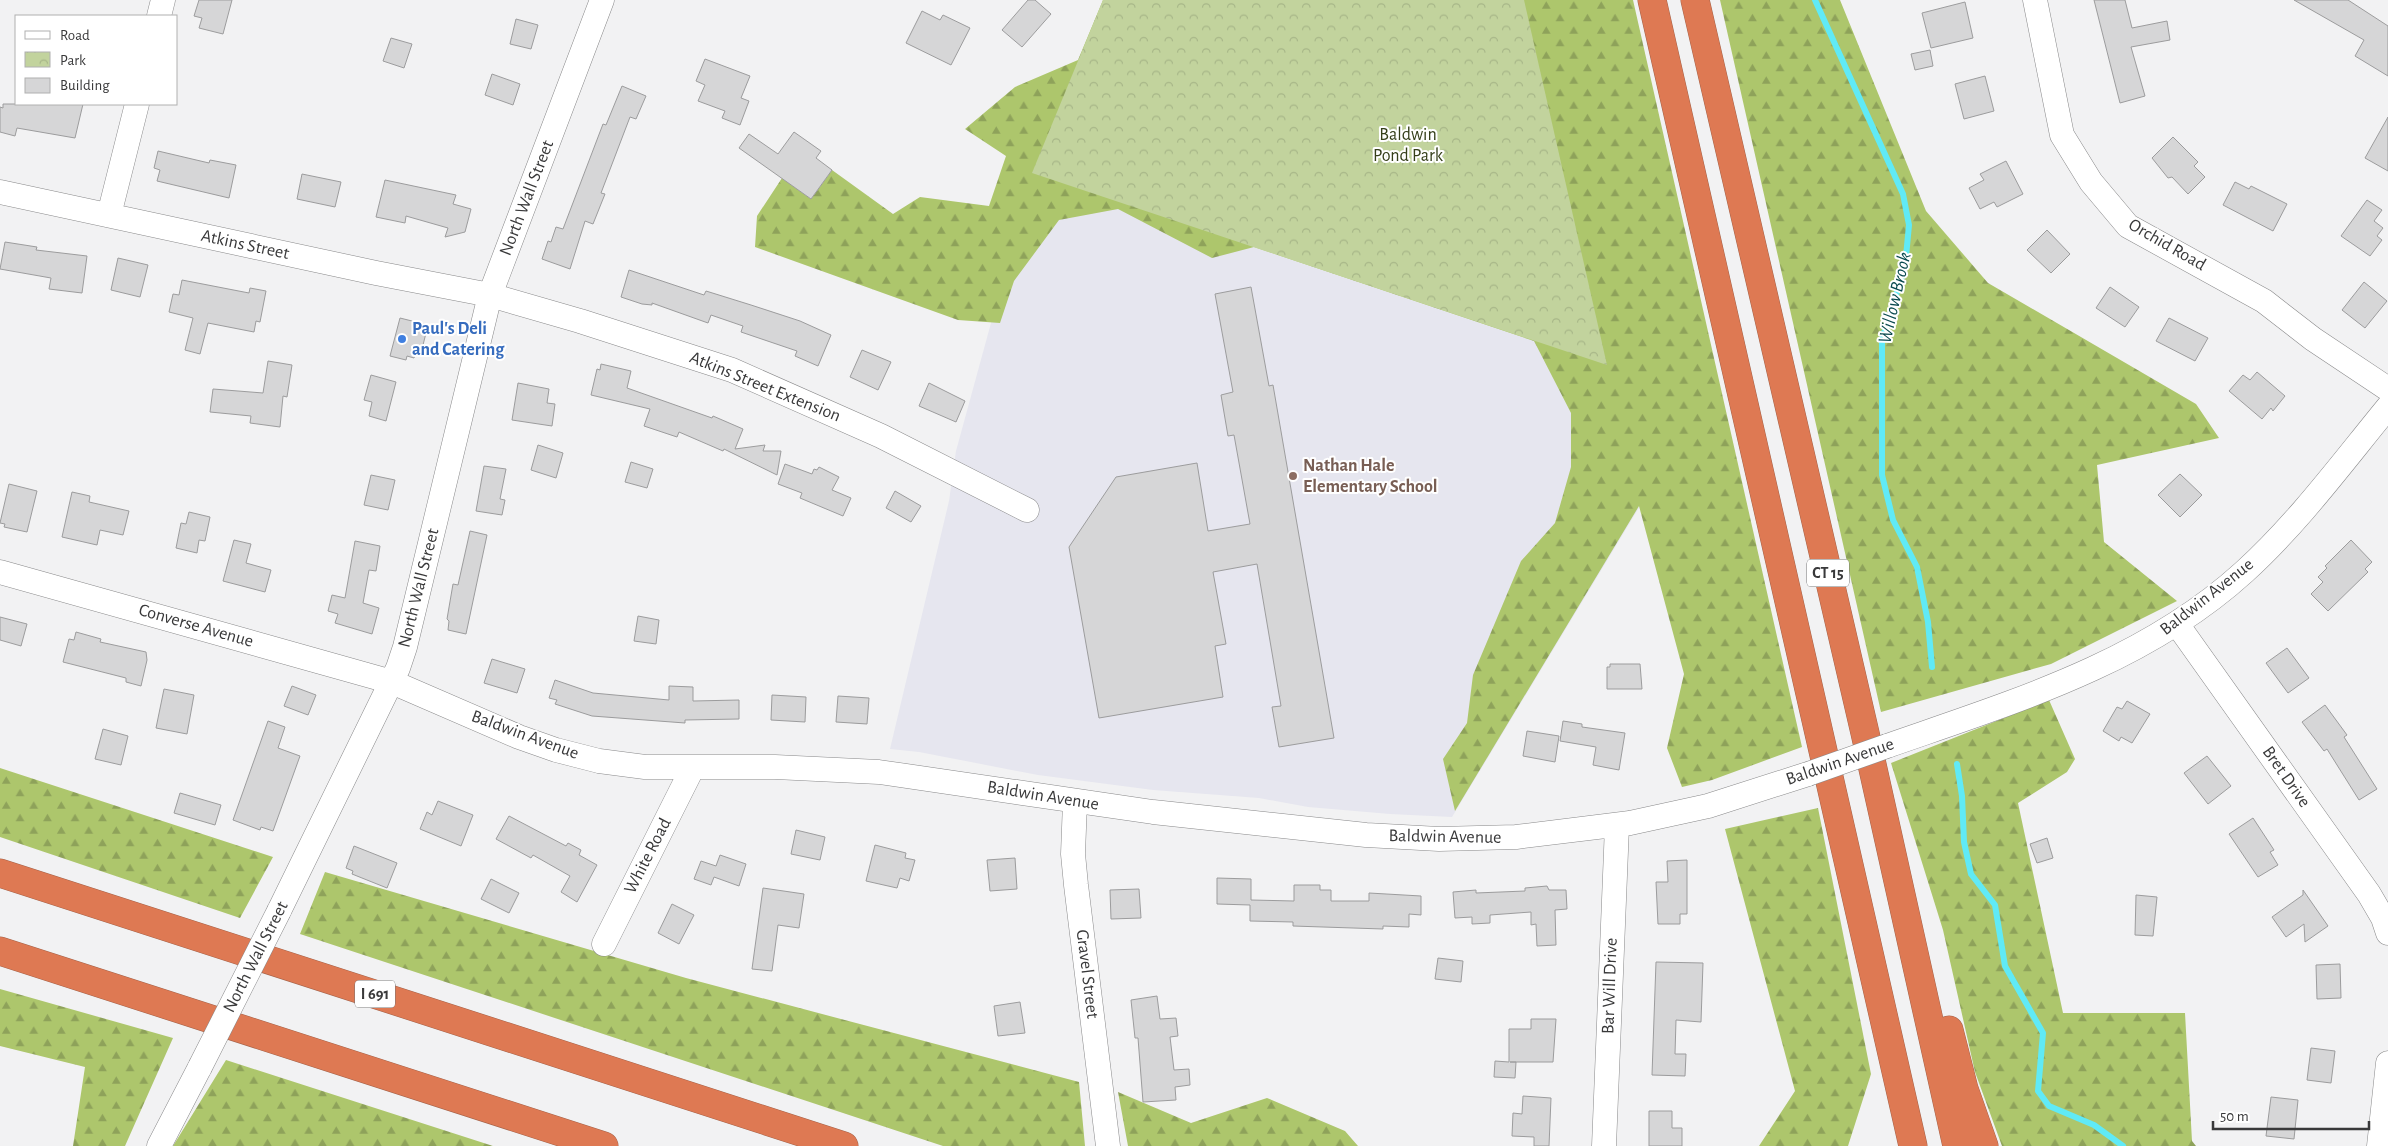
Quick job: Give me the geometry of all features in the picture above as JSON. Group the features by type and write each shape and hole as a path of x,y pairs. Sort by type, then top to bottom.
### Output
{"highway":[{"name":"CT 15","path":"1652,0 1913,1146"},
{"name":"CT 15","path":"1695,0 1862,723 1957,1146"},
{"name":"I 691","path":"0,873 844,1146"},
{"path":"1911,946 1942,1006 1964,1089 1984,1146"},
{"path":"0,951 604,1146"}],"street":[{"path":"159,15 163,0"},
{"name":"North Wall Street","path":"159,1146 279,912 392,682 405,648 490,295 602,0"},
{"name":"Orchid Road","path":"2035,0 2062,135 2091,182 2128,226 2264,301 2313,338 2388,389"},
{"path":"108,215 137,105"},
{"name":"Atkins Street","path":"0,192 490,295"},
{"name":"Atkins Street Extension","path":"490,295 580,321 732,370 881,436 1028,510"},
{"name":"Baldwin Avenue","path":"392,682 519,737 556,750 599,760 645,767 784,767 879,772 1074,802 1197,817 1414,838 1516,837 1617,826 1708,806 1808,774 2077,676 2136,648 2178,624 2209,601 2260,556 2304,508 2388,407"},
{"name":"Converse Avenue","path":"0,572 392,682"},
{"name":"Bret Drive","path":"2178,624 2369,894 2383,918 2388,932"},
{"name":"White Road","path":"604,944 692,768"},
{"name":"Gravel Street","path":"1074,802 1076,885 1108,1146"},
{"name":"Bar Will Drive","path":"1604,1146 1617,826"},
{"path":"2379,1146 2388,1063"}],"shaded area":[{"name":"Nathan Hale Elementary School","path":"1032,173 1607,365 1640,506 1452,817 1308,807 1259,798 1153,790 1038,775 919,752 890,749 949,501 956,451"}],"green space":[{"path":"1103,0 1633,0 1802,747 1712,780 1682,787 1667,748 1684,674 1639,506 1455,811 1443,759 1467,723 1473,675 1521,561 1555,523 1571,467 1571,413 1534,341 1254,247 1212,258 1118,209 1059,220 1014,281 1000,323 958,320 755,247 757,216 782,178 811,199 832,170 893,214 920,197 989,206 1006,156 965,129 1015,87 1078,60"},
{"name":"Baldwin Pond Park","path":"1103,0 1524,0 1607,365 1032,173"},
{"path":"1720,0 1840,0 1926,211 1988,283 2196,404 2219,438 2097,465 2104,542 2177,601 2051,664 1881,712"},
{"path":"2049,700 2075,759 2067,772 2018,803 2063,1013 2185,1013 2192,1141 2196,1146 2002,1146 1975,1072 1943,930 1891,763"},
{"path":"0,768 273,857 240,918 0,837"},
{"path":"1818,808 1871,1074 1848,1146 1759,1146 1795,1091 1725,829"},
{"path":"325,872 686,978 1079,1082 1085,1146 943,1146 300,934"},
{"path":"0,989 173,1038 125,1146 73,1146 85,1067 0,1046"},
{"path":"226,1060 493,1146 173,1146"},
{"path":"1118,1092 1191,1123 1267,1098 1345,1131 1358,1146 1128,1146"}],"building":[{"path":"199,0 232,0 223,34 199,28 202,18 194,16"},
{"path":"1028,0 1035,0 1051,14 1022,47 1002,30"},
{"path":"2094,0 2125,0 2132,28 2167,21 2170,40 2131,47 2145,96 2120,103"},
{"path":"2294,0 2348,0 2388,26 2388,76 2355,56 2364,40"},
{"path":"1965,2 1973,38 1931,48 1922,13"},
{"path":"922,11 940,20 943,15 970,28 951,65 906,43"},
{"path":"516,19 538,25 531,49 510,44"},
{"path":"391,38 412,44 404,68 383,61"},
{"path":"1930,50 1933,66 1915,70 1911,54"},
{"path":"705,59 750,76 741,98 749,101 740,125 722,118 725,111 698,101 705,85 696,81"},
{"path":"492,74 520,84 513,105 485,95"},
{"path":"1985,76 1994,111 1964,119 1955,84"},
{"path":"622,86 646,96 636,119 630,117 601,193 605,194 593,224 585,221 570,269 542,259 548,241 551,242 556,227 563,229 603,124 606,125"},
{"path":"3,104 83,105 75,138 17,128 15,136 0,132 0,107 3,108"},
{"path":"2388,117 2388,171 2365,158"},
{"path":"794,132 821,151 816,158 832,170 811,199 739,148 749,134 778,154"},
{"path":"2173,137 2198,162 2194,166 2205,177 2188,194 2172,177 2168,178 2152,158"},
{"path":"158,151 209,163 210,160 236,165 229,198 157,181 160,170 154,168"},
{"path":"2006,161 2023,194 1997,207 1994,202 1980,209 1969,188 1984,180 1980,174"},
{"path":"302,174 341,182 335,207 297,199"},
{"path":"385,180 456,195 453,204 471,209 465,232 445,237 448,228 406,216 405,223 376,217"},
{"path":"2235,182 2249,189 2251,186 2287,204 2273,231 2223,205"},
{"path":"2367,200 2382,210 2374,221 2383,228 2377,236 2382,240 2370,256 2341,236"},
{"path":"2047,230 2070,254 2051,273 2027,250"},
{"path":"5,242 37,247 36,250 87,256 82,293 49,289 51,278 0,269"},
{"path":"118,258 148,265 140,297 111,290"},
{"path":"629,270 704,295 706,291 751,305 800,321 831,335 818,366 795,356 797,351 741,332 743,326 711,315 708,323 652,303 652,305 642,304 621,297"},
{"path":"182,280 249,293 250,288 266,291 260,322 256,321 254,332 208,323 200,354 185,350 193,318 169,312 173,294 179,295"},
{"path":"2364,282 2387,301 2365,328 2342,310"},
{"path":"1251,287 1269,386 1273,385 1334,738 1279,747 1272,707 1281,706 1257,564 1213,572 1226,644 1215,646 1223,697 1099,718 1069,547 1116,477 1197,463 1208,531 1250,524 1234,435 1228,436 1221,395 1233,392 1215,294"},
{"path":"2110,287 2139,307 2125,327 2096,308"},
{"name":"Paul's Deli and Catering","path":"400,318 428,325 422,349 417,348 414,358 407,356 406,360 390,356"},
{"path":"2169,318 2208,338 2195,361 2156,341"},
{"path":"862,350 891,362 878,390 850,377"},
{"path":"268,361 292,365 287,397 283,396 280,427 250,423 251,416 210,412 213,389 263,393"},
{"path":"601,364 631,371 627,388 712,418 713,416 743,429 735,449 765,445 763,451 781,451 777,475 724,449 723,451 679,432 677,437 644,426 650,409 591,395 597,369 600,370"},
{"path":"2257,372 2285,396 2273,411 2271,408 2262,419 2229,391 2243,375 2250,380"},
{"path":"371,375 396,382 386,421 369,416 372,402 364,400"},
{"path":"518,383 549,389 547,403 555,404 552,426 512,420"},
{"path":"929,383 965,401 956,422 919,406"},
{"path":"538,445 563,453 556,478 531,470"},
{"path":"631,462 653,469 647,488 625,482"},
{"path":"785,464 812,474 814,469 817,470 819,467 839,477 832,490 851,498 843,516 800,498 802,493 778,484"},
{"path":"484,466 506,469 500,499 505,500 502,515 476,511"},
{"path":"2180,474 2202,495 2180,517 2158,495"},
{"path":"371,475 395,480 388,510 364,505"},
{"path":"9,484 37,491 27,532 4,527 5,524 0,523"},
{"path":"895,491 921,506 911,522 886,508"},
{"path":"72,492 90,496 89,502 129,511 123,535 100,530 97,545 62,537"},
{"path":"189,512 210,517 205,541 199,540 197,553 176,548 181,523 186,524"},
{"path":"470,531 487,535 466,634 448,630 449,621 447,619 453,584 458,585"},
{"path":"234,540 251,544 246,563 271,570 265,592 223,581"},
{"path":"2351,540 2372,562 2365,569 2368,572 2328,611 2311,594 2323,582 2318,577 2327,568 2325,566"},
{"path":"355,541 380,546 376,571 369,570 363,603 379,608 372,634 335,623 338,614 328,611 332,595 345,598"},
{"path":"638,616 659,620 656,644 634,641"},
{"path":"0,617 27,624 21,646 0,640"},
{"path":"76,632 101,639 100,642 146,652 147,660 141,686 126,682 126,678 63,662 69,639 74,640"},
{"path":"2287,648 2309,678 2288,693 2266,663"},
{"path":"492,659 525,669 517,693 484,683"},
{"path":"1610,664 1640,664 1642,689 1607,689 1607,667 1610,667"},
{"path":"555,680 593,693 669,700 669,686 693,687 693,701 739,700 739,719 685,720 685,723 592,716 555,704 557,700 549,698"},
{"path":"292,686 316,695 308,715 284,706"},
{"path":"164,689 194,695 187,734 156,728"},
{"path":"772,695 806,697 805,722 771,720"},
{"path":"838,696 869,698 867,724 836,722"},
{"path":"2127,701 2150,714 2132,743 2121,737 2119,741 2103,731 2117,707 2122,709"},
{"path":"2325,705 2347,735 2344,737 2377,789 2359,800 2327,749 2324,751 2302,722"},
{"path":"268,721 285,727 278,748 300,756 273,831 261,827 260,830 233,820"},
{"path":"1563,721 1582,724 1582,727 1625,733 1619,770 1593,765 1596,747 1560,741"},
{"path":"103,729 128,736 121,765 95,759"},
{"path":"1527,731 1559,736 1555,762 1523,756"},
{"path":"2207,756 2231,786 2208,804 2184,773"},
{"path":"180,793 221,805 215,825 174,813"},
{"path":"438,801 473,815 461,846 420,829 427,812 432,815"},
{"path":"509,816 566,846 568,843 581,850 579,855 597,865 577,902 561,892 570,876 533,855 531,858 496,839"},
{"path":"2253,818 2274,850 2270,852 2278,865 2258,877 2229,834"},
{"path":"796,830 825,837 820,860 791,854"},
{"path":"2047,838 2053,858 2037,863 2030,844"},
{"path":"875,845 906,853 905,858 915,860 909,881 900,878 897,888 866,881"},
{"path":"354,846 397,863 387,888 352,874 353,871 346,868"},
{"path":"720,855 746,864 739,886 714,877 711,885 694,879 701,861 716,866"},
{"path":"1015,858 1017,889 990,891 987,860"},
{"path":"1687,860 1687,914 1680,914 1680,924 1658,924 1656,882 1668,882 1667,861"},
{"path":"1217,878 1251,879 1251,900 1294,901 1294,885 1320,885 1320,890 1331,890 1331,901 1369,901 1369,893 1421,896 1421,915 1409,914 1409,927 1383,926 1383,929 1293,926 1293,922 1250,921 1250,905 1217,904"},
{"path":"491,879 519,893 509,913 481,899"},
{"path":"1547,886 1549,890 1566,890 1567,909 1555,910 1556,945 1537,946 1536,924 1531,925 1531,912 1490,915 1490,923 1472,924 1472,917 1455,918 1453,892 1476,890 1476,893 1525,891 1525,888"},
{"path":"763,888 804,894 799,928 778,925 772,971 752,969"},
{"path":"1139,889 1141,918 1111,919 1110,890"},
{"path":"2303,890 2328,926 2305,942 2304,924 2286,937 2272,917 2303,895"},
{"path":"2136,895 2157,897 2153,936 2135,935"},
{"path":"672,904 694,915 679,944 658,933"},
{"path":"1438,958 1463,961 1461,982 1435,979"},
{"path":"1656,962 1703,963 1701,1022 1676,1020 1675,1054 1686,1054 1685,1076 1652,1075"},
{"path":"2340,964 2341,998 2317,999 2316,965"},
{"path":"1157,996 1160,1019 1176,1018 1178,1036 1170,1037 1174,1070 1189,1069 1190,1085 1175,1087 1176,1100 1143,1102 1138,1038 1135,1038 1131,1000"},
{"path":"1020,1002 1025,1033 998,1036 994,1006"},
{"path":"1531,1019 1556,1019 1553,1062 1516,1062 1515,1078 1494,1077 1495,1061 1509,1062 1509,1029 1531,1029"},
{"path":"2311,1048 2335,1051 2331,1083 2307,1080"},
{"path":"1523,1096 1551,1098 1549,1146 1534,1146 1534,1137 1512,1136 1513,1113 1522,1114"},
{"path":"2271,1097 2298,1100 2294,1139 2266,1136"},
{"path":"1649,1111 1672,1111 1672,1128 1682,1128 1682,1146 1649,1146"}],"waterway":[{"name":"Willow Brook","path":"1815,0 1903,194 1909,225 1905,267 1882,339 1882,475 1893,520 1917,567 1928,622 1932,667"},
{"name":"Willow Brook","path":"1957,764 1962,796 1964,842 1971,874 1995,905 2005,966 2043,1033 2038,1091 2049,1106 2094,1125 2123,1146"}],"place":[{"name":"Paul's Deli and Catering","path":"402,339"},
{"name":"Nathan Hale Elementary School","path":"1293,476"}]}
